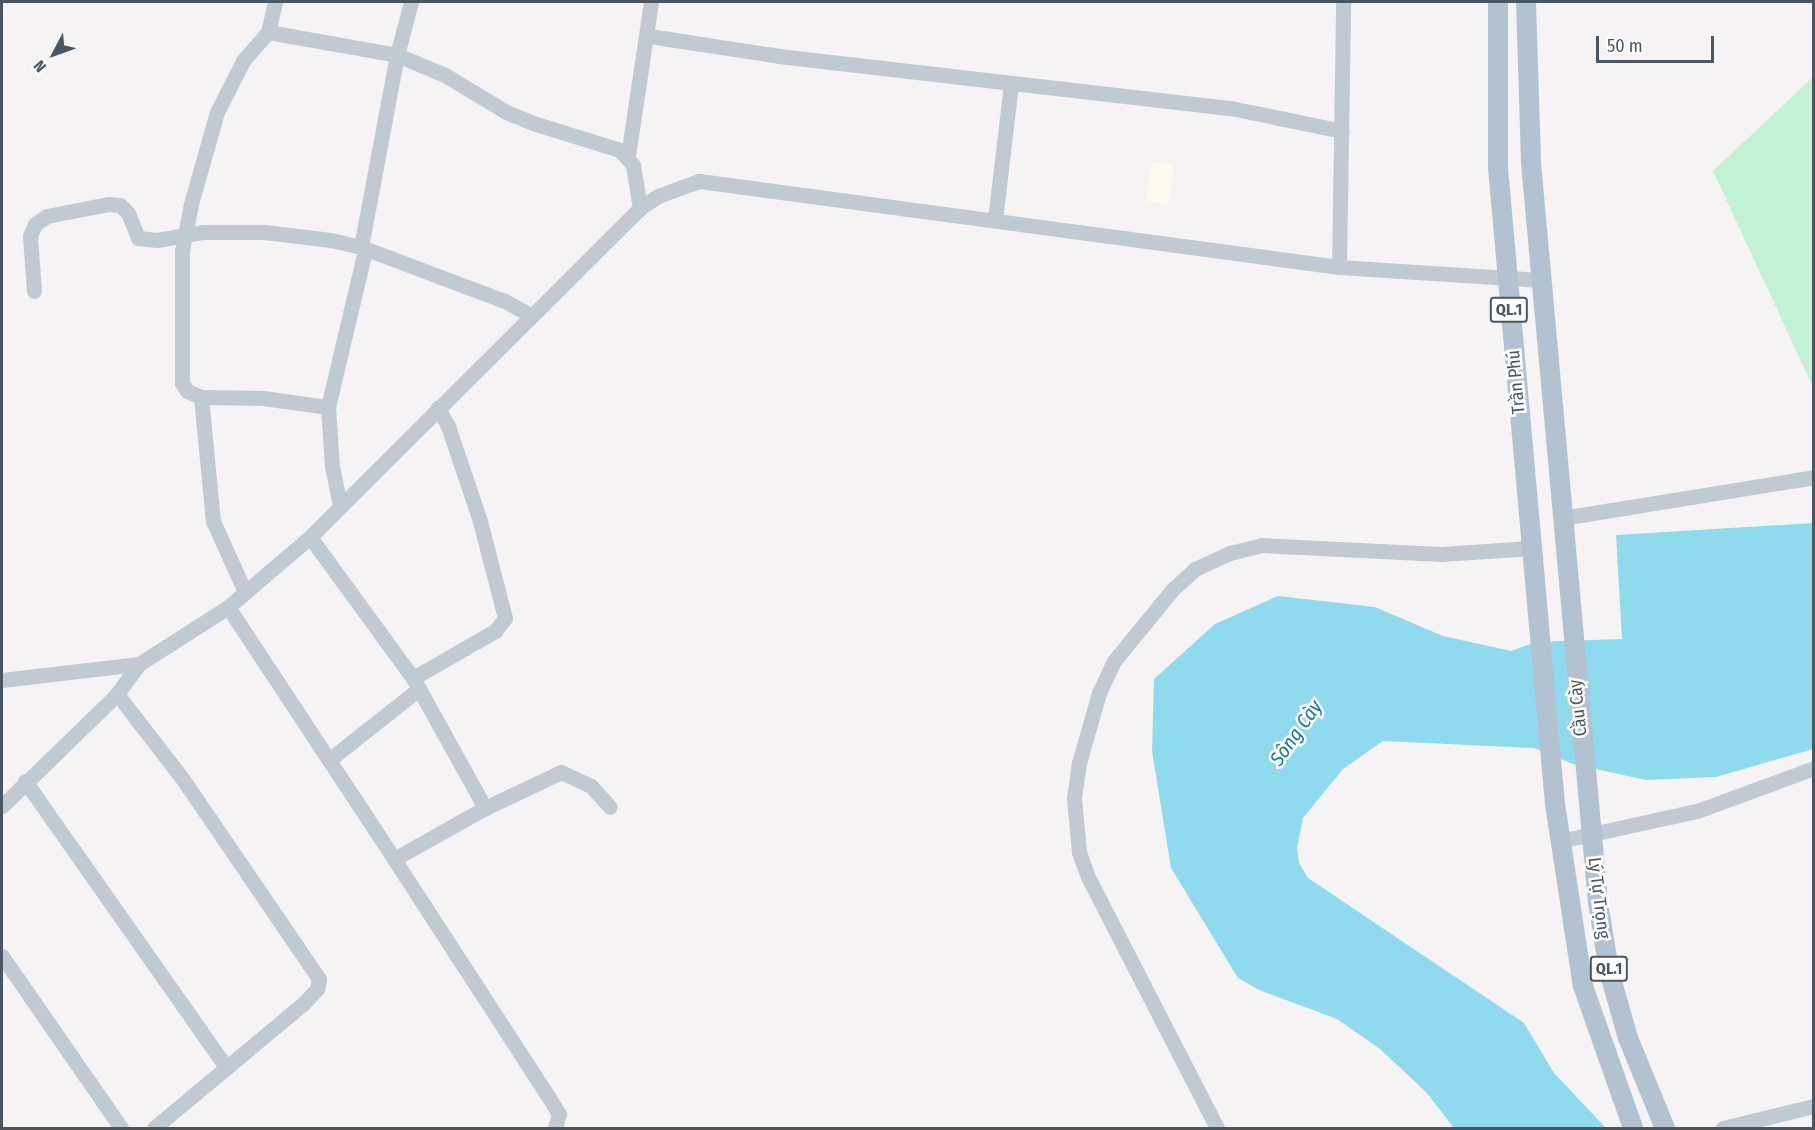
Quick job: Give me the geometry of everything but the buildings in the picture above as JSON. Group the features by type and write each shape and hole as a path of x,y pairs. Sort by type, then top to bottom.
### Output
{"main road":[{"name":"Trần Phú","path":"1498,2 1498,168 1536,618"},
{"name":"Trần Phú","path":"1526,2 1527,100 1569,614"},
{"name":"Cầu Cày","path":"1569,614 1588,801"},
{"name":"Cầu Cày","path":"1536,618 1555,804"},
{"name":"Lý Tự Trọng","path":"1588,801 1609,971 1628,1038 1665,1128"},
{"name":"Lý Tự Trọng","path":"1555,804 1583,986 1633,1128"}],"street":[{"path":"275,2 268,32 243,61 218,112 184,234 180,370 187,391 201,397 263,398 328,407"},
{"path":"340,506 332,466 328,407 363,248 397,55 411,2"},
{"path":"639,208 628,156 649,36 651,2"},
{"path":"1339,267 1343,2"},
{"path":"268,32 397,55 445,75 506,112 577,139 620,150 628,156"},
{"path":"649,36 1011,84 1231,108 1342,131"},
{"path":"995,220 1011,84"},
{"path":"2,806 25,781 117,694 139,664 228,607 310,537 639,208 658,196 699,181 1339,267 1541,280"},
{"path":"34,291 30,236 35,224 47,216 120,205 138,238 184,234 264,232 363,248 505,301 530,315"},
{"path":"201,397 213,520 245,592"},
{"path":"329,760 416,683 495,631 505,618 480,521 448,426 438,408"},
{"path":"1562,518 1814,477"},
{"path":"310,537 416,683 485,808"},
{"path":"1217,1128 1088,878 1079,852 1074,806 1079,763 1096,701 1114,661 1173,589 1195,569 1230,553 1261,545 1441,554 1531,548"},
{"path":"228,607 554,1105 559,1114 555,1128"},
{"path":"2,680 139,664"},
{"path":"117,694 177,771 319,979 317,988 304,1003 154,1128"},
{"path":"1560,841 1592,836 1697,811 1814,768"},
{"path":"394,859 485,808 561,772 591,786 610,807"},
{"path":"25,781 226,1067"},
{"path":"2,956 121,1128"},
{"path":"1724,1128 1814,1106"}],"shaded area":[{"path":"1152,162 1174,165 1168,205 1146,202"}],"green space":[{"path":"1813,77 1813,387 1713,171"}],"water":[{"name":"Sông Cày","path":"1813,523 1813,749 1716,777 1646,780 1573,764 1534,748 1383,741 1343,769 1303,818 1297,848 1299,863 1308,878 1524,1023 1554,1073 1606,1128 1454,1128 1426,1092 1380,1049 1337,1019 1259,990 1238,978 1171,868 1152,751 1154,679 1215,624 1278,596 1375,607 1443,636 1511,651 1536,642 1622,639 1616,535"}]}
